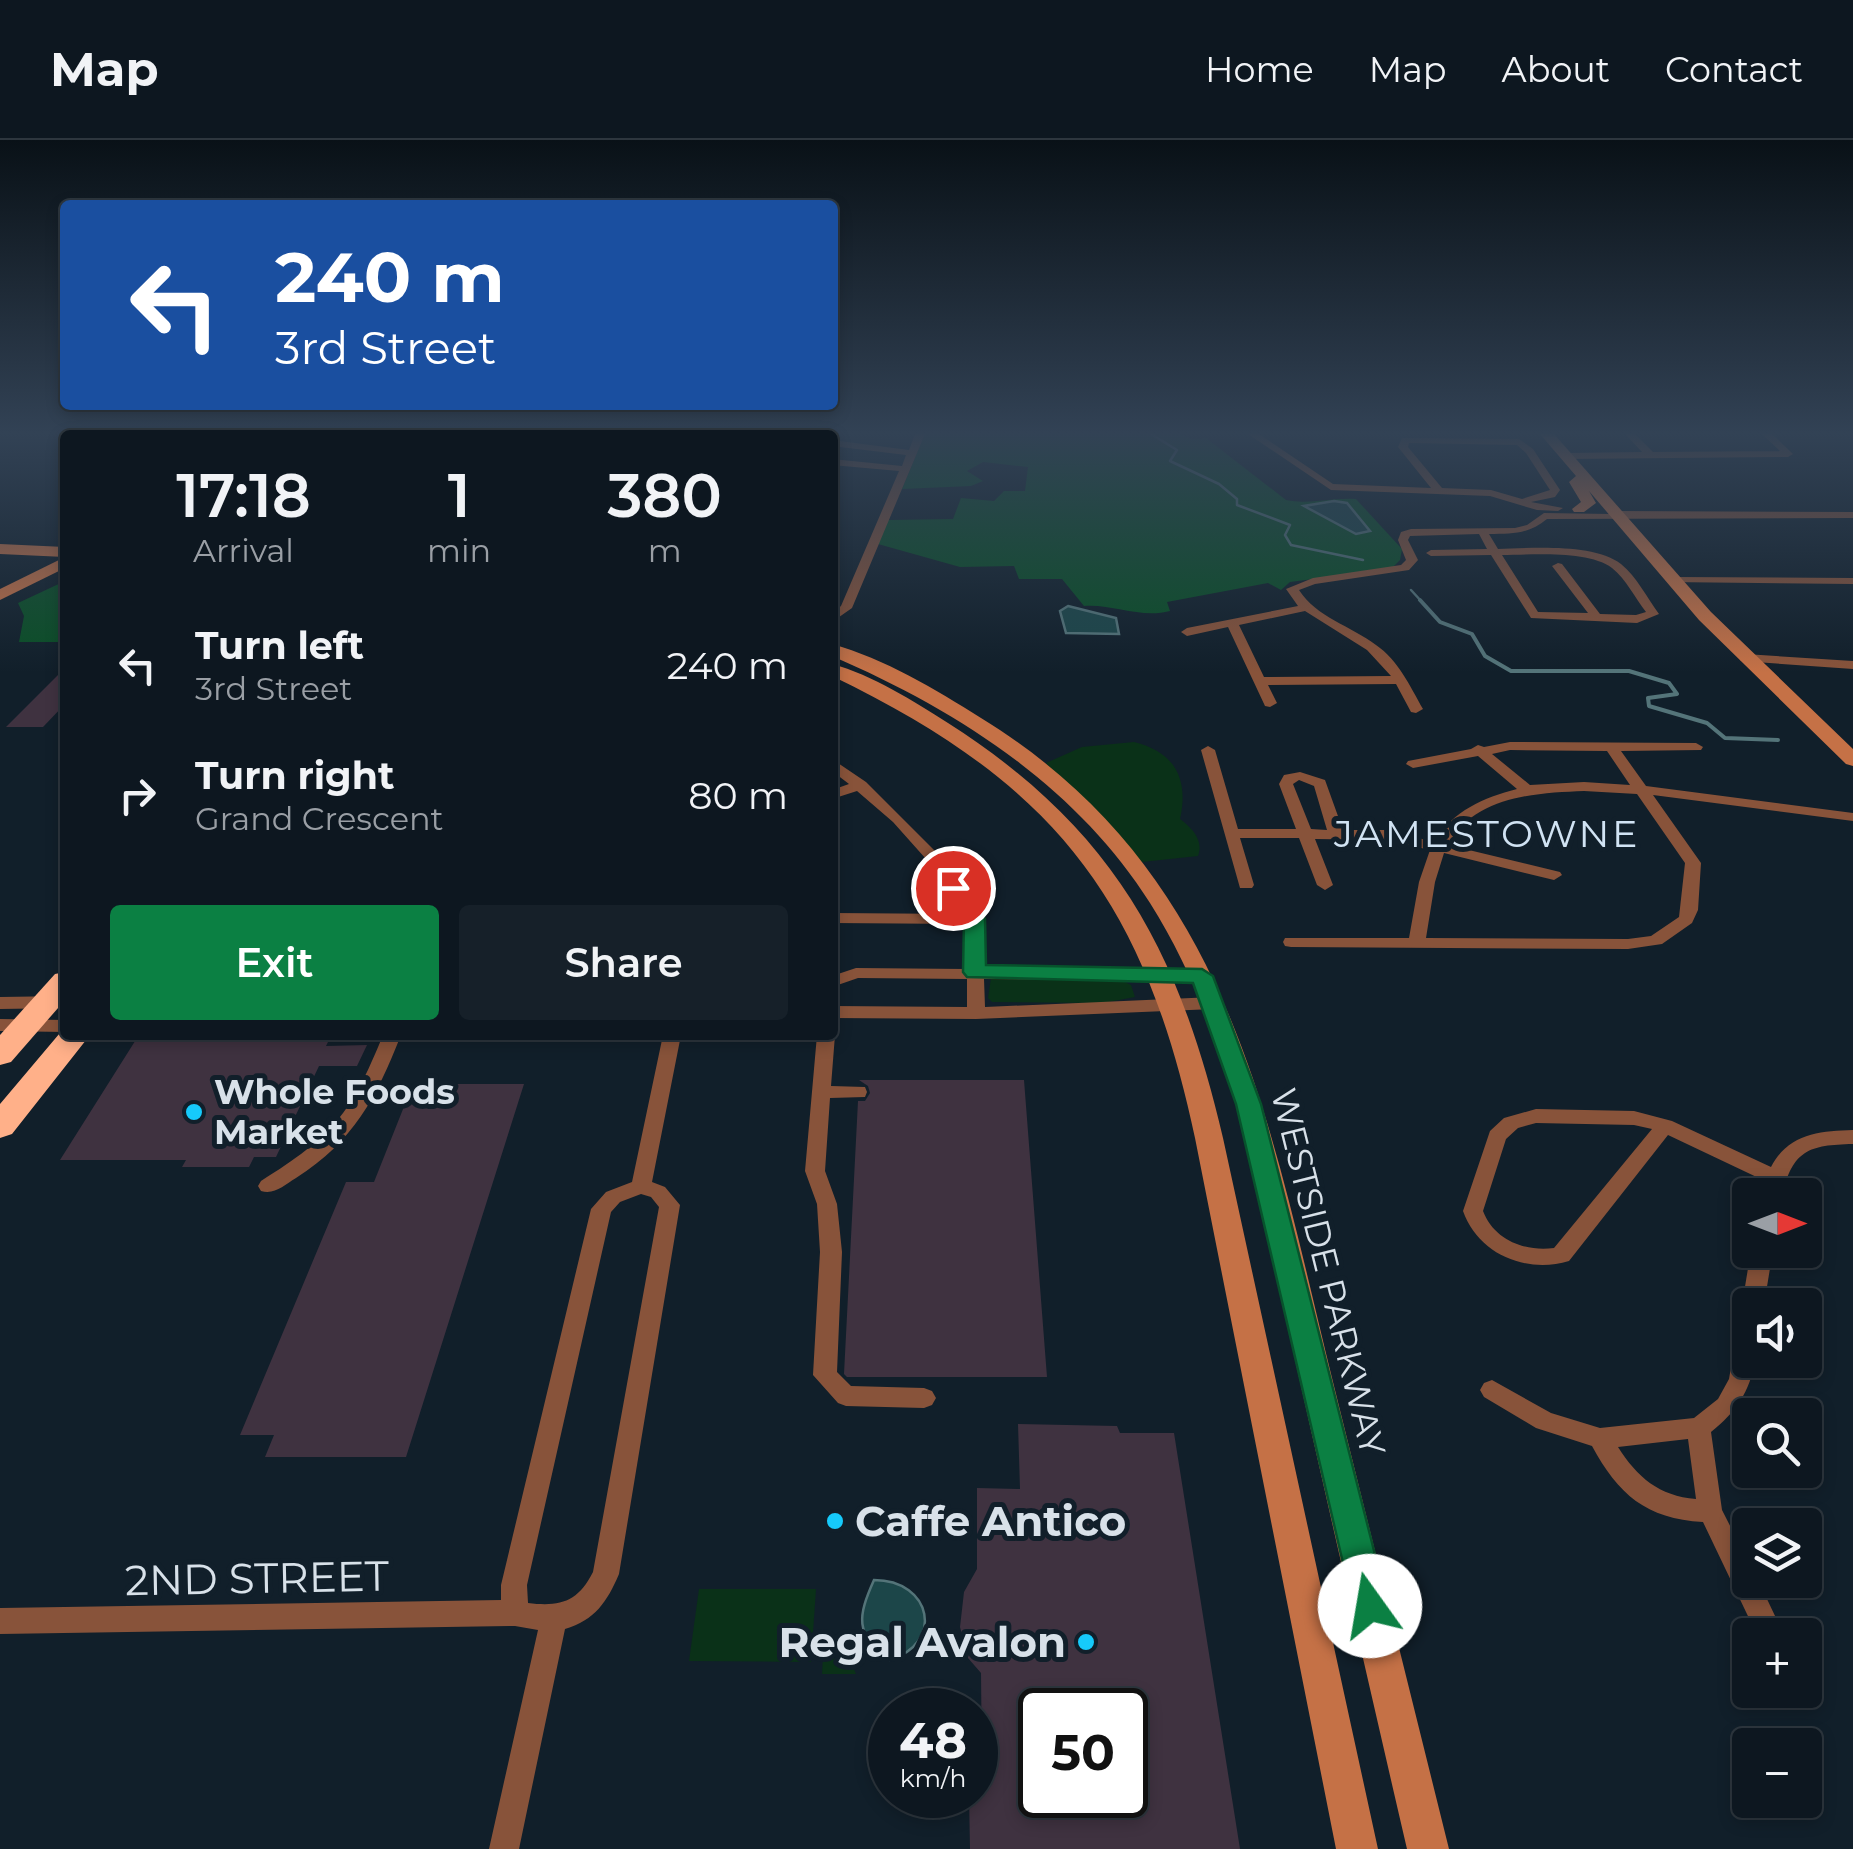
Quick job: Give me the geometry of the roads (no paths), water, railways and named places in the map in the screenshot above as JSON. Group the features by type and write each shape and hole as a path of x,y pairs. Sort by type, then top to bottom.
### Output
{"highway":[{"path":"0,1054 49,1015"},
{"path":"0,1126 49,1015"}],"main road":[{"path":"1615,514 1745,658 1853,760"},
{"path":"0,538 60,542"},
{"path":"0,548 60,552"},
{"path":"0,595 60,565"},
{"name":"WESTSIDE PARKWAY","path":"838,652 938,697 1016,749 1062,786 1126,852 1160,902 1208,989 1240,1071 1266,1169 1428,1849"},
{"path":"838,673 920,712 973,747 1059,822 1110,884 1142,934 1176,1006 1262,1384 1357,1849"}],"street":[{"path":"838,615 846,608 885,514"},
{"path":"1416,709 1380,654 1294,596 1292,589 1405,568 1412,560 1403,540 1405,534 1522,530 1542,521 1540,514"},
{"path":"1704,514 1853,515"},
{"path":"1431,553 1495,554 1572,555 1608,561 1653,614 1637,619 1535,615 1495,554 1482,531"},
{"path":"1558,566 1597,618"},
{"path":"1672,580 1853,580"},
{"path":"1187,632 1309,607"},
{"path":"1233,624 1270,703"},
{"path":"1745,658 1853,666"},
{"path":"1260,681 1400,680"},
{"path":"1291,942 1628,944 1656,940 1678,928 1690,910 1693,863 1611,747"},
{"path":"1414,764 1478,750 1696,747"},
{"path":"1208,750 1246,885"},
{"path":"1478,750 1528,791"},
{"path":"838,767 861,784 932,856 974,919 976,1013"},
{"path":"1326,885 1286,784 1289,778 1300,776 1320,783 1336,832"},
{"path":"838,793 861,784"},
{"path":"1417,943 1424,898 1440,845 1452,826 1470,811 1528,791 1640,788 1790,812 1853,816"},
{"path":"1230,833 1387,835 1554,874"},
{"path":"838,918 974,919"},
{"path":"838,980 856,973 1162,976 1208,989"},
{"path":"838,1012 976,1013 1176,1006 1208,989"},
{"path":"0,1003 49,1015"},
{"path":"268,1186 322,1153 348,1128 367,1098 390,1040"},
{"path":"640,1186 671,1040"},
{"path":"826,1040 815,1170 826,1204 830,1252 825,1375 846,1396 924,1398"},
{"path":"821,1092 858,1092"},
{"path":"1666,1126 1561,1255 1548,1260 1532,1259 1484,1234 1475,1222 1473,1211 1498,1136 1510,1123 1536,1116 1634,1118 1666,1126 1759,1178"},
{"path":"1775,1178 1780,1162 1792,1150 1828,1138 1853,1138"},
{"path":"504,1849 552,1622 585,1607 606,1574 670,1205 658,1192 640,1186 613,1197 601,1209 514,1585 515,1613"},
{"path":"1492,1390 1544,1421 1600,1438 1699,1428 1726,1406 1740,1378"},
{"path":"1699,1428 1710,1511 1763,1618"},
{"path":"1600,1438 1618,1474 1647,1496 1681,1511 1710,1511"},
{"name":"2ND STREET","path":"0,1622 515,1613 552,1622"}],"waterway":[{"path":"1260,514 1290,525 1285,535 1291,545 1363,560"},
{"path":"1411,590 1422,602"},
{"path":"1420,600 1440,622 1472,634 1485,656 1511,671 1629,671 1669,683 1677,694 1648,698 1649,706 1707,723 1725,738 1778,740"}],"place":[{"name":"Whole Foods Market","path":"194,1112"},
{"name":"Caffe Antico","path":"835,1521"},
{"name":"Regal Avalon","path":"1086,1642"}],"district":[{"name":"JAMESTOWNE","path":"1487,834"}]}
